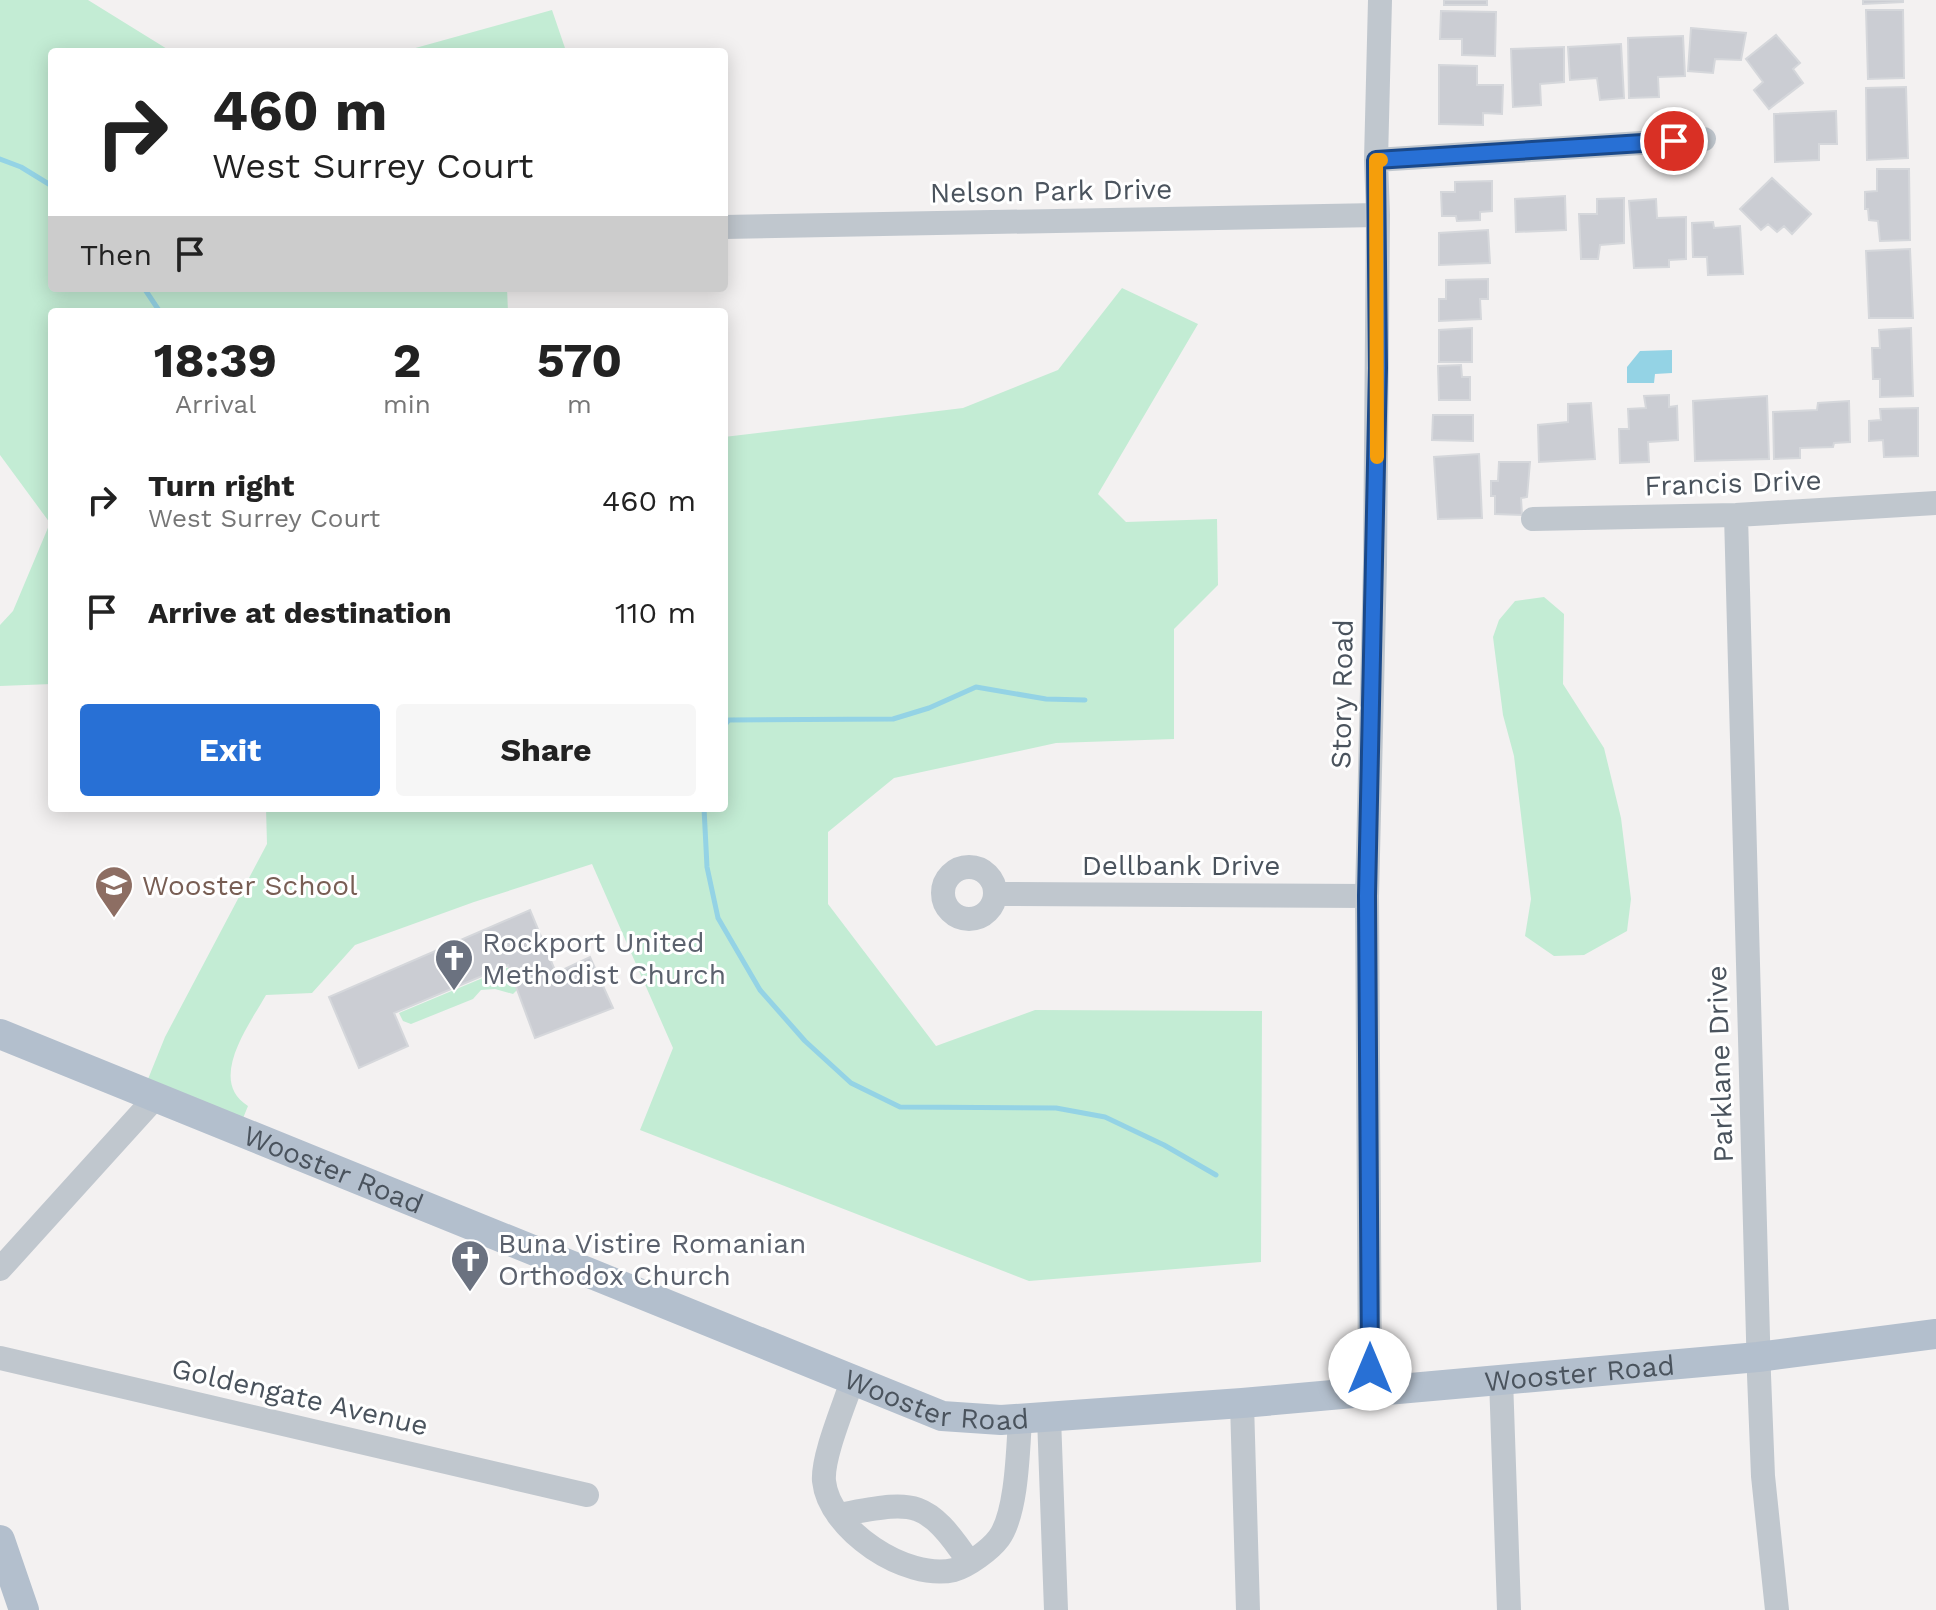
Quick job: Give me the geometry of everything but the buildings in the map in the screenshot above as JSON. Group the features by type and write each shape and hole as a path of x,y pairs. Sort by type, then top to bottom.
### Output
{"main road":[{"name":"Wooster Road","path":"0,1034 942,1416 1034,1418 1242,1403 1758,1357 1936,1334"},
{"path":"3,1556 24,1610"}],"street":[{"name":"Story Road","path":"1370,1390 1367,896 1375,564 1376,160 1380,0"},
{"path":"1376,160 1704,139"},
{"name":"Nelson Park Drive","path":"728,227 1378,215"},
{"name":"Francis Drive","path":"1533,519 1736,515 1936,503"},
{"name":"Parklane Drive","path":"1736,515 1758,1357 1764,1490 1777,1610"},
{"name":"Dellbank Drive","path":"995,894 1367,896"},
{"path":"0,1269 155,1098"},
{"name":"Goldengate Avenue","path":"0,1358 587,1495"},
{"path":"1501,1379 1509,1610"},
{"path":"852,1381 825,1465 826,1491 838,1515 854,1535 897,1562 927,1569 954,1570 1000,1537 1034,1418"},
{"path":"1242,1403 1248,1610"},
{"path":"1034,1418 1056,1610"},
{"path":"838,1515 892,1506 921,1510 938,1520 969,1562"}],"green space":[{"path":"0,0 88,0 166,48 48,48 48,292 507,292 508,308 48,308 48,520 0,455"},
{"path":"552,10 565,48 415,48"},
{"path":"1122,288 1198,324 1098,494 1126,522 1217,519 1218,585 1174,629 1174,739 1056,743 894,778 828,832 828,904 936,1046 1035,1010 1262,1011 1261,1262 1029,1281 640,1130 673,1048 592,864 355,945 312,993 266,995 242,1037 231,1068 231,1082 236,1095 248,1106 239,1128 144,1089 165,1037 267,844 266,812 728,812 728,437 963,408 1058,370"},
{"path":"48,528 48,684 0,686 0,625 13,611"},
{"path":"1544,597 1564,614 1563,684 1604,748 1621,818 1631,899 1627,931 1584,955 1554,956 1525,936 1531,899 1514,756 1503,715 1493,637 1499,620 1515,601"},
{"path":"509,967 517,990 513,994 495,989 481,990 473,999 411,1024 403,1021 399,1013"}],"water":[{"path":"1672,350 1672,373 1655,374 1654,383 1627,383 1627,367 1640,351"}],"waterway":[{"path":"0,159 21,167 48,184"},
{"path":"147,292 157,308"},
{"path":"728,721 893,719 929,708 976,687 1046,699 1085,700"},
{"path":"704,812 707,867 718,918 760,990 805,1041 851,1083 900,1107 1056,1108 1105,1117 1164,1145 1216,1175"}],"slow traffic":[{"path":"1377,457 1376,160 1381,160"}],"place":[{"name":"Wooster School","path":"114,919"},
{"name":"Rockport United Methodist Church","path":"454,992"},
{"name":"Buna Vistire Romanian Orthodox Church","path":"470,1293"}],"route":[{"path":"1370,1369 1367,896 1378,368 1376,160 1674,141"}]}
